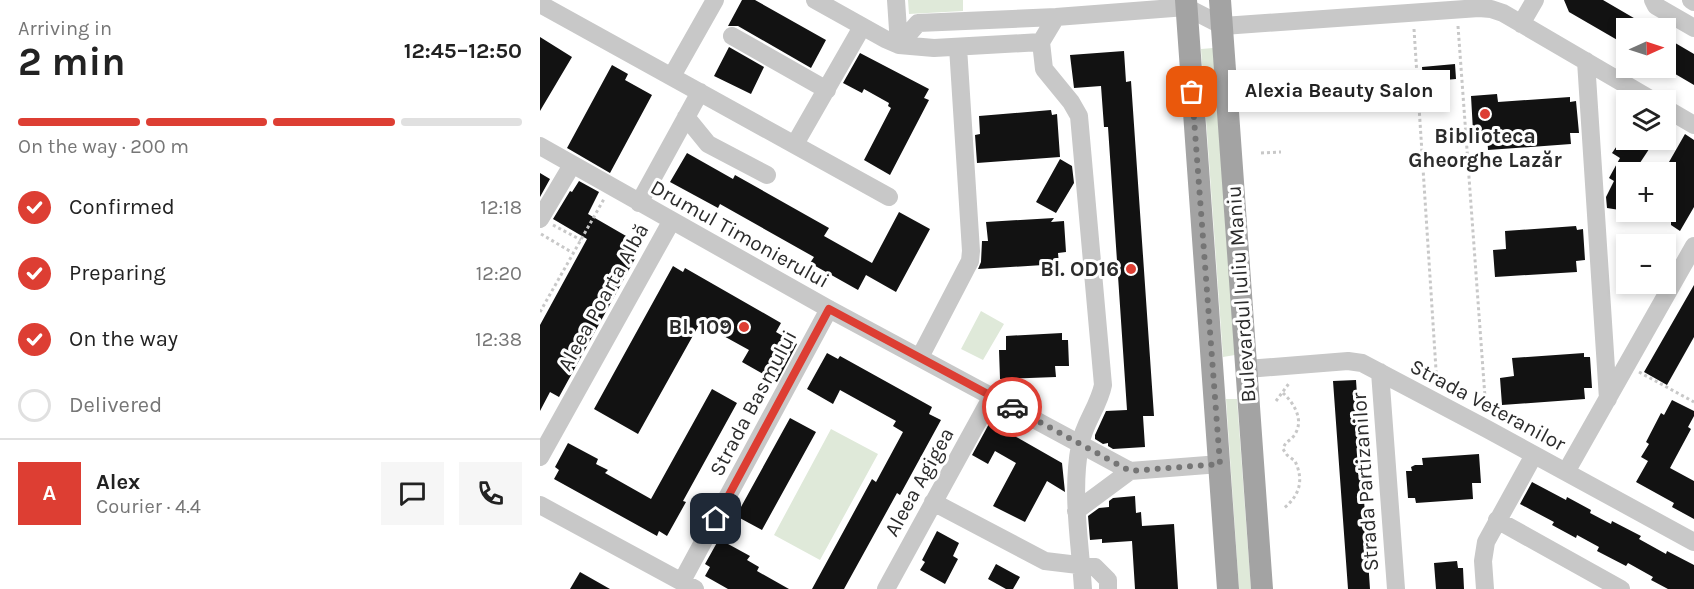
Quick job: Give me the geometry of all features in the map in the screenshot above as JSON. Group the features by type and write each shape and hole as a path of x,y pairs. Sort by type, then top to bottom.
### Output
{"main road":[{"name":"Bulevardul Iuliu Maniu","path":"1220,0 1262,589"},
{"name":"Bulevardul Iuliu Maniu","path":"1186,4 1228,589"}],"street":[{"path":"672,76 715,0"},
{"path":"815,0 898,45 918,48 1041,42"},
{"path":"896,0 898,45"},
{"path":"1521,24 1535,0"},
{"path":"1653,0 1656,6 1694,28"},
{"path":"540,4 889,197"},
{"path":"898,45 918,23 1056,17 1155,9 1186,4 1223,26 1340,9 1413,12 1456,5 1491,9 1635,90"},
{"path":"1056,17 1041,42 1044,69 1071,102 1079,116 1103,385 1101,396 1085,426 1080,444 1076,511 1083,589"},
{"path":"795,144 862,27"},
{"path":"732,36 827,90"},
{"path":"920,357 970,261 958,47"},
{"path":"1586,61 1608,399"},
{"path":"639,203 700,92"},
{"path":"1676,114 1694,125"},
{"path":"687,117 708,144 767,175"},
{"name":"Drumul Timonierului","path":"540,146 671,222 1130,471"},
{"path":"540,218 572,165"},
{"name":"Aleea Poarta Albă","path":"540,457 671,222"},
{"path":"1566,472 1694,246"},
{"name":"Strada Basmului","path":"689,585 829,309"},
{"name":"Strada Veteranilor","path":"1246,369 1354,361 1380,372 1694,542"},
{"name":"Strada Partizanilor","path":"1380,372 1396,589"},
{"name":"Aleea Agigea","path":"886,589 992,396"},
{"path":"1485,589 1483,561 1486,542 1534,455"},
{"path":"1076,511 1130,471 1220,464"},
{"path":"933,502 1045,561 1095,567 1107,580 1108,589"},
{"path":"540,505 689,585"},
{"path":"1497,520 1621,589"}],"path":[{"path":"1456,5 1487,429"},
{"path":"1413,12 1438,403"},
{"path":"1261,153 1281,152"},
{"path":"540,312 611,187"},
{"path":"540,218 580,240"},
{"path":"540,234 573,254"},
{"path":"1276,400 1291,379 1291,366"},
{"path":"1627,366 1694,402"},
{"path":"1283,393 1298,414 1296,431 1283,449 1295,461 1300,482 1296,496 1284,508"}],"green space":[{"path":"908,0 963,0 963,11 909,14"},
{"path":"1213,48 1235,355 1223,357 1201,49"},
{"path":"981,311 1004,324 983,360 961,349"},
{"path":"1226,399 1237,399 1251,589 1239,589"},
{"path":"831,429 878,454 820,560 774,535"}],"building":[{"path":"742,0 755,0 826,40 811,68 738,26 728,26"},
{"path":"1564,0 1603,0 1634,18 1616,18 1616,39 1569,12"},
{"path":"540,37 572,57 540,111"},
{"path":"1676,43 1694,54 1694,85 1676,74"},
{"path":"729,47 764,67 751,94 714,76"},
{"name":"Bl. OD16","path":"1124,51 1126,82 1131,81 1154,416 1143,416 1145,447 1113,449 1108,446 1108,443 1103,444 1095,439 1106,411 1127,410 1108,127 1104,127 1101,86 1074,88 1070,55"},
{"path":"860,53 929,89 924,98 929,100 890,175 864,160 891,108 888,106 889,103 864,89 862,93 843,83"},
{"path":"1455,64 1456,79 1423,82 1422,67"},
{"path":"612,65 628,74 625,80 652,95 610,173 567,148"},
{"path":"1497,94 1498,102 1570,97 1570,102 1576,101 1579,133 1570,133 1571,144 1488,150 1487,131 1473,131 1471,96"},
{"path":"1051,110 1052,115 1057,114 1060,157 977,163 975,135 980,134 979,116"},
{"path":"1685,134 1694,140 1694,207 1680,231 1671,225 1671,222 1676,222 1676,162 1669,162"},
{"path":"1616,147 1616,150 1648,150 1641,162 1618,162 1620,158 1612,153"},
{"path":"687,153 733,179 735,175 829,228 824,236 872,263 899,212 930,229 896,292 866,275 858,290 810,263 814,257 720,204 718,208 670,182"},
{"path":"1060,159 1072,166 1074,183 1056,213 1036,202"},
{"path":"1616,165 1616,209 1607,208 1606,197 1614,181 1609,178"},
{"path":"540,173 550,179 540,197"},
{"path":"579,181 599,192 588,214 633,240 627,252 636,257 559,397 550,392 540,411 540,325 587,239 553,219"},
{"path":"1054,218 1051,222 1064,221 1066,252 1058,253 1059,264 978,269 981,262 982,241 988,241 986,222"},
{"path":"1576,226 1577,230 1583,229 1585,260 1576,261 1577,272 1495,277 1493,250 1506,249 1505,231"},
{"path":"673,266 683,272 685,268 781,323 776,332 797,344 777,382 742,362 749,350 700,323 638,434 594,409"},
{"path":"1694,285 1694,337 1667,385 1644,372"},
{"path":"1062,333 1062,340 1068,340 1069,366 1055,366 1056,377 1000,379 999,350 1006,350 1006,336"},
{"path":"827,353 838,359 840,356 932,407 929,414 941,420 900,495 897,493 844,589 812,589 872,479 876,482 903,432 893,426 896,421 840,390 833,404 807,389"},
{"path":"1584,353 1584,357 1590,357 1592,388 1584,388 1585,399 1502,405 1500,378 1514,376 1512,358"},
{"path":"1356,380 1370,589 1348,589 1333,381"},
{"path":"712,389 737,403 683,501 686,502 667,536 659,531 657,536 554,479 559,470 555,467 568,443 598,459 596,464 608,470 605,473 651,499"},
{"path":"1672,400 1694,411 1688,427 1691,429 1670,468 1694,481 1694,519 1672,507 1674,503 1636,482 1648,461 1641,457 1649,444 1646,442 1661,413 1664,415"},
{"path":"790,418 816,432 762,530 736,516"},
{"path":"990,422 1062,463 1065,492 1047,481 1025,522 993,506 1016,463 995,451 988,464 972,455"},
{"path":"1479,454 1481,483 1472,483 1473,499 1416,503 1415,498 1408,498 1406,471 1412,471 1411,467 1415,465 1423,465 1422,458"},
{"path":"1532,482 1566,500 1567,497 1611,524 1612,521 1641,536 1639,539 1666,554 1667,551 1694,565 1694,589 1668,589 1651,580 1653,577 1628,563 1626,566 1597,551 1599,547 1552,525 1554,522 1520,504"},
{"path":"1135,496 1136,513 1141,512 1142,526 1174,524 1178,589 1135,589 1132,541 1102,543 1102,539 1090,540 1088,516 1099,508 1109,507 1109,501 1113,498"},
{"path":"937,531 959,543 953,556 958,559 945,584 920,570 925,562 922,560"},
{"path":"719,539 750,556 747,560 759,567 757,571 789,589 728,589 705,576 710,567 705,564"},
{"path":"1457,561 1458,568 1463,568 1464,589 1436,589 1434,563"},
{"path":"996,564 1020,577 1013,589 1006,589 988,579"},
{"path":"580,572 610,589 570,589"}],"way so far":[{"path":"1012,407 1130,471 1220,464 1192,92"}],"place":[{"name":"Alexia Beauty Salon","path":"1192,92"},
{"name":"Biblioteca Gheorghe Lazăr","path":"1485,114"},
{"name":"Bl. OD16","path":"1131,269"},
{"name":"Bl. 109","path":"744,327"}],"route":[{"path":"716,519 829,309 1012,407"}]}
